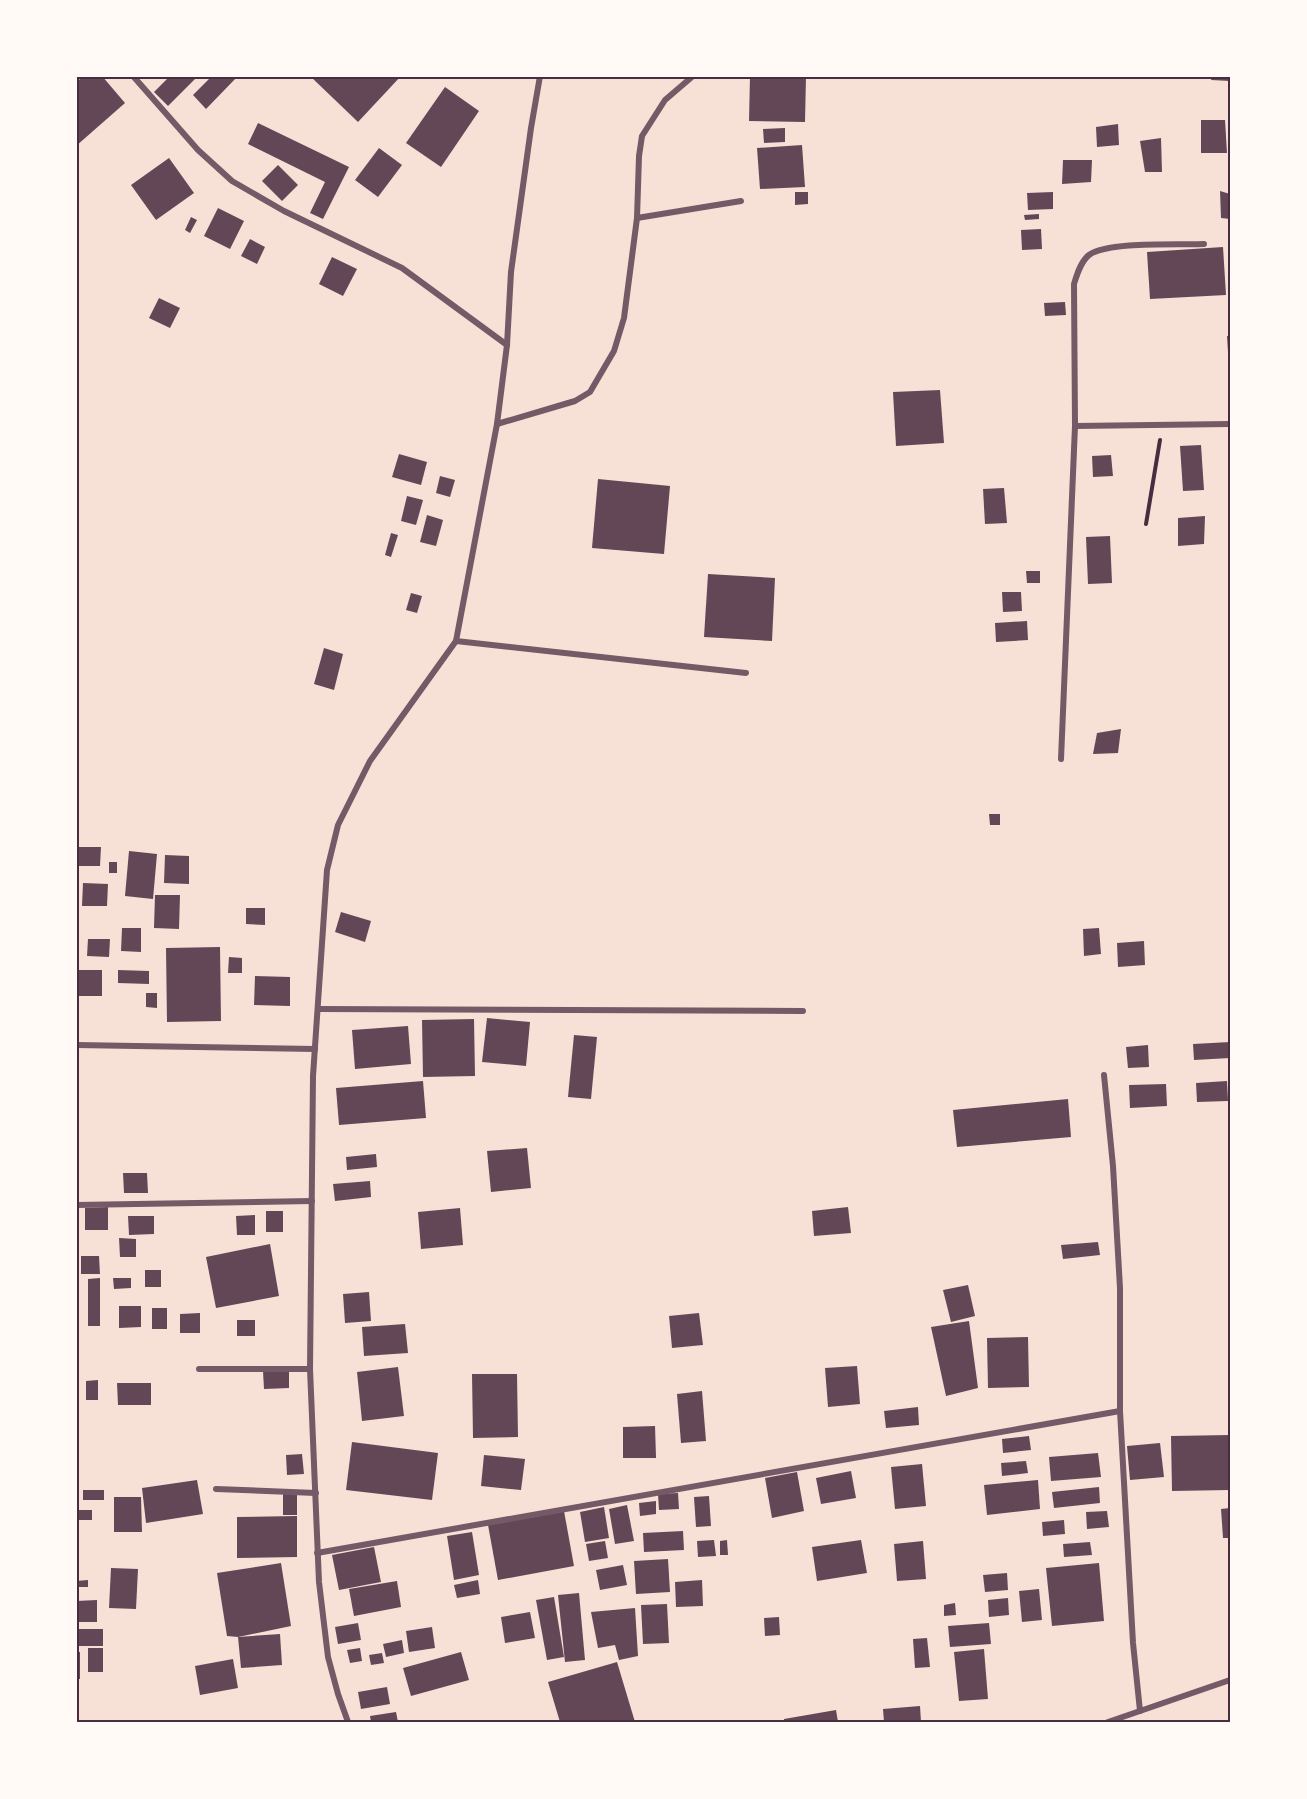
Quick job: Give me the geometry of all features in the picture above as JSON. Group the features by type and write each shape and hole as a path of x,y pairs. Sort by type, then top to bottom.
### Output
{"street":[{"path":"133,76 198,150 232,181 284,211 402,268 507,345"},
{"path":"348,1722 328,1657 317,1553 310,1369 315,1049 327,870 338,825 370,760 456,641 497,424 507,345 511,272 540,76"},
{"path":"497,424 575,401 590,392 614,351 624,318 637,218 642,136 665,100 693,76"},
{"path":"637,218 741,201"},
{"path":"1061,759 1075,426 1074,284 1087,256 1100,249 1204,244"},
{"path":"1075,426 1230,424"},
{"path":"456,641 746,674"},
{"path":"318,1009 803,1011"},
{"path":"76,1045 315,1049"},
{"path":"1104,1075 1113,1166 1119,1266 1120,1411 1133,1643 1140,1711"},
{"path":"76,1205 312,1201"},
{"path":"199,1369 310,1369"},
{"path":"317,1553 1120,1411"},
{"path":"216,1489 316,1493"},
{"path":"1108,1722 1230,1680"}],"path":[{"path":"1146,524 1163,424"}],"building":[{"path":"83,76 102,76 125,103 76,146 76,83"},
{"path":"170,76 192,76 195,79 168,106 154,92"},
{"path":"212,76 238,76 206,109 193,95"},
{"path":"310,76 401,76 358,122"},
{"path":"750,76 806,76 805,122 749,121"},
{"path":"1212,76 1230,76 1230,81 1211,80"},
{"path":"445,87 479,111 441,167 406,143"},
{"path":"1201,120 1225,120 1227,153 1201,153"},
{"path":"258,123 349,167 323,219 310,213 325,182 248,144"},
{"path":"1118,124 1119,145 1097,147 1096,127"},
{"path":"785,128 785,142 764,143 763,129"},
{"path":"1161,138 1162,172 1145,172 1140,141"},
{"path":"802,145 805,187 760,189 757,148"},
{"path":"379,148 402,165 378,197 355,180"},
{"path":"169,158 194,193 156,220 131,185"},
{"path":"1063,160 1092,160 1091,182 1062,184"},
{"path":"278,165 298,185 282,201 262,181"},
{"path":"1220,191 1230,194 1230,219 1221,218"},
{"path":"795,192 808,192 808,204 795,205"},
{"path":"1053,192 1053,209 1028,210 1027,193"},
{"path":"218,208 244,221 230,249 204,236"},
{"path":"1039,214 1039,219 1025,220 1024,215"},
{"path":"191,217 197,220 190,233 185,230"},
{"path":"1041,229 1042,249 1022,250 1021,230"},
{"path":"250,239 265,247 257,264 241,256"},
{"path":"1223,247 1226,295 1150,299 1147,252"},
{"path":"332,257 357,269 343,296 319,284"},
{"path":"159,298 180,308 170,328 149,318"},
{"path":"1065,302 1066,315 1045,316 1044,303"},
{"path":"1227,336 1230,336 1230,367 1229,367"},
{"path":"940,390 944,443 896,446 893,392"},
{"path":"1201,445 1204,490 1183,491 1180,446"},
{"path":"399,454 427,462 421,485 392,477"},
{"path":"1111,455 1113,476 1093,477 1092,456"},
{"path":"440,476 455,480 450,497 436,493"},
{"path":"598,479 670,486 664,554 592,548"},
{"path":"1004,488 1007,523 985,524 983,489"},
{"path":"407,496 423,500 416,525 401,521"},
{"path":"427,515 443,520 436,546 420,542"},
{"path":"1205,516 1204,544 1178,546 1178,518"},
{"path":"391,533 398,535 391,557 385,555"},
{"path":"1110,536 1112,583 1088,584 1086,537"},
{"path":"1026,571 1040,571 1040,583 1027,583"},
{"path":"708,574 775,578 772,641 704,637"},
{"path":"1002,592 1021,592 1022,611 1003,612"},
{"path":"411,593 422,596 417,613 406,610"},
{"path":"1027,621 1028,640 996,642 995,623"},
{"path":"324,648 343,654 334,690 314,684"},
{"path":"1121,729 1118,753 1093,754 1097,733"},
{"path":"989,814 1000,814 1000,825 990,825"},
{"path":"78,847 101,847 100,866 77,866"},
{"path":"129,851 157,854 153,899 125,896"},
{"path":"165,855 189,856 189,884 164,883"},
{"path":"109,862 117,862 117,873 109,873"},
{"path":"83,883 108,884 107,906 82,906"},
{"path":"155,895 180,895 179,929 154,928"},
{"path":"246,908 265,908 265,925 246,924"},
{"path":"341,912 371,921 365,942 335,932"},
{"path":"122,928 141,928 141,952 121,951"},
{"path":"1099,928 1101,954 1084,956 1083,929"},
{"path":"88,939 110,939 109,957 87,956"},
{"path":"1144,941 1145,965 1118,967 1117,943"},
{"path":"220,947 221,1021 167,1022 166,948"},
{"path":"229,957 242,958 242,973 228,973"},
{"path":"77,970 102,970 102,996 77,996"},
{"path":"118,970 149,971 149,984 118,983"},
{"path":"255,976 290,977 290,1006 254,1005"},
{"path":"146,993 157,993 157,1008 146,1007"},
{"path":"487,1018 530,1022 526,1066 482,1062"},
{"path":"474,1019 475,1076 423,1077 422,1020"},
{"path":"408,1026 411,1064 355,1069 352,1030"},
{"path":"574,1035 597,1037 591,1099 568,1097"},
{"path":"1230,1042 1230,1058 1194,1060 1193,1044"},
{"path":"1148,1045 1149,1067 1128,1068 1126,1047"},
{"path":"423,1081 426,1118 339,1125 336,1088"},
{"path":"1227,1081 1228,1101 1197,1102 1196,1083"},
{"path":"1166,1084 1167,1106 1130,1108 1129,1085"},
{"path":"1068,1099 1071,1137 957,1147 953,1110"},
{"path":"527,1148 531,1188 491,1192 487,1151"},
{"path":"376,1154 377,1167 347,1170 346,1157"},
{"path":"123,1173 147,1173 148,1193 124,1193"},
{"path":"370,1181 371,1197 335,1201 333,1184"},
{"path":"108,1207 108,1230 85,1230 85,1208"},
{"path":"848,1207 851,1233 814,1236 812,1211"},
{"path":"460,1208 463,1245 421,1249 418,1212"},
{"path":"266,1211 283,1211 283,1232 266,1232"},
{"path":"255,1215 255,1235 237,1235 236,1216"},
{"path":"128,1216 154,1216 154,1234 129,1235"},
{"path":"119,1238 136,1239 136,1257 120,1257"},
{"path":"1098,1242 1100,1255 1063,1259 1061,1245"},
{"path":"270,1244 279,1296 216,1308 206,1257"},
{"path":"81,1256 99,1256 100,1274 81,1274"},
{"path":"145,1270 161,1270 161,1287 145,1287"},
{"path":"100,1278 100,1326 88,1326 88,1279"},
{"path":"113,1278 131,1278 131,1288 114,1289"},
{"path":"968,1285 975,1316 951,1322 943,1290"},
{"path":"369,1292 371,1321 345,1323 343,1294"},
{"path":"119,1306 141,1306 141,1327 119,1328"},
{"path":"152,1308 167,1308 167,1329 152,1329"},
{"path":"200,1313 200,1333 180,1333 180,1314"},
{"path":"699,1313 703,1345 672,1348 669,1316"},
{"path":"237,1320 255,1320 255,1336 237,1336"},
{"path":"969,1321 978,1388 946,1396 931,1327"},
{"path":"405,1324 408,1353 364,1356 362,1327"},
{"path":"1028,1337 1029,1387 988,1388 987,1338"},
{"path":"857,1366 860,1404 828,1407 825,1368"},
{"path":"398,1367 404,1416 362,1421 357,1372"},
{"path":"263,1371 289,1371 289,1388 264,1389"},
{"path":"472,1374 517,1374 518,1437 473,1438"},
{"path":"98,1380 98,1400 86,1400 86,1381"},
{"path":"117,1383 151,1383 151,1405 118,1405"},
{"path":"702,1391 706,1441 681,1443 677,1394"},
{"path":"918,1407 919,1425 886,1428 884,1411"},
{"path":"655,1426 656,1458 623,1458 623,1427"},
{"path":"1230,1435 1230,1490 1172,1491 1171,1436"},
{"path":"1029,1436 1031,1450 1003,1453 1002,1439"},
{"path":"352,1442 438,1453 432,1500 346,1490"},
{"path":"1160,1443 1164,1477 1130,1480 1127,1446"},
{"path":"1098,1453 1101,1477 1051,1481 1049,1457"},
{"path":"302,1454 304,1474 287,1475 286,1455"},
{"path":"484,1455 525,1459 521,1490 481,1486"},
{"path":"1026,1461 1028,1473 1002,1476 1001,1463"},
{"path":"922,1464 926,1506 895,1509 891,1467"},
{"path":"851,1471 856,1498 821,1504 816,1478"},
{"path":"797,1472 804,1511 772,1518 765,1478"},
{"path":"197,1480 203,1514 146,1523 142,1488"},
{"path":"1038,1480 1040,1509 987,1515 984,1485"},
{"path":"1099,1487 1100,1503 1054,1508 1052,1492"},
{"path":"83,1490 104,1490 104,1500 83,1500"},
{"path":"297,1493 297,1515 283,1515 283,1494"},
{"path":"678,1493 679,1509 659,1510 658,1494"},
{"path":"709,1496 711,1526 696,1527 694,1497"},
{"path":"114,1497 141,1497 142,1532 114,1532"},
{"path":"656,1501 656,1514 640,1516 639,1503"},
{"path":"627,1505 634,1541 615,1544 609,1509"},
{"path":"604,1507 609,1538 585,1542 580,1512"},
{"path":"1230,1508 1230,1538 1223,1538 1221,1509"},
{"path":"76,1510 92,1510 92,1520 76,1520"},
{"path":"564,1511 574,1566 498,1580 488,1525"},
{"path":"1107,1511 1109,1527 1087,1529 1086,1512"},
{"path":"297,1516 297,1557 237,1558 237,1517"},
{"path":"1064,1520 1065,1534 1043,1536 1042,1522"},
{"path":"683,1531 684,1550 644,1552 643,1533"},
{"path":"472,1532 479,1575 454,1580 447,1536"},
{"path":"714,1540 716,1556 698,1557 697,1541"},
{"path":"727,1540 728,1555 720,1555 720,1541"},
{"path":"861,1540 867,1573 817,1581 812,1547"},
{"path":"605,1541 608,1558 589,1561 586,1544"},
{"path":"923,1541 926,1579 897,1581 894,1544"},
{"path":"1090,1542 1092,1555 1064,1557 1063,1544"},
{"path":"374,1547 381,1582 339,1590 332,1555"},
{"path":"668,1559 670,1592 636,1594 634,1561"},
{"path":"281,1563 291,1626 238,1637 227,1636 217,1573"},
{"path":"1099,1563 1104,1621 1052,1626 1046,1568"},
{"path":"623,1565 627,1585 600,1590 596,1570"},
{"path":"111,1568 138,1569 136,1609 109,1608"},
{"path":"1007,1573 1008,1590 985,1592 983,1575"},
{"path":"88,1580 88,1587 76,1587 76,1581"},
{"path":"478,1580 480,1594 457,1598 454,1585"},
{"path":"702,1580 703,1606 676,1607 675,1582"},
{"path":"397,1581 401,1607 354,1616 349,1589"},
{"path":"1039,1589 1042,1620 1022,1622 1019,1591"},
{"path":"579,1593 585,1660 565,1662 558,1595"},
{"path":"554,1597 564,1657 547,1660 536,1600"},
{"path":"1008,1598 1009,1615 989,1617 988,1600"},
{"path":"97,1600 97,1622 76,1622 76,1601"},
{"path":"955,1603 956,1615 944,1616 944,1605"},
{"path":"667,1604 669,1643 643,1644 641,1605"},
{"path":"635,1608 638,1656 619,1660 615,1645 598,1648 591,1612"},
{"path":"530,1612 535,1638 505,1643 501,1617"},
{"path":"779,1617 780,1635 765,1636 764,1618"},
{"path":"358,1623 361,1640 338,1644 335,1627"},
{"path":"989,1623 991,1644 950,1647 948,1626"},
{"path":"432,1627 435,1648 409,1652 406,1631"},
{"path":"76,1629 103,1629 103,1646 76,1646"},
{"path":"280,1634 282,1665 241,1668 238,1637"},
{"path":"927,1638 930,1667 915,1668 913,1639"},
{"path":"402,1640 404,1653 386,1657 383,1644"},
{"path":"88,1648 103,1648 103,1672 88,1672"},
{"path":"360,1648 362,1661 350,1663 347,1650"},
{"path":"984,1649 988,1699 959,1701 954,1652"},
{"path":"76,1652 80,1652 80,1679 76,1679"},
{"path":"461,1652 469,1680 411,1696 403,1668"},
{"path":"382,1653 384,1663 371,1665 369,1655"},
{"path":"233,1659 238,1688 200,1695 195,1666"},
{"path":"617,1662 635,1722 560,1722 548,1682"},
{"path":"387,1687 390,1704 361,1709 358,1692"},
{"path":"920,1706 921,1722 884,1722 883,1709"},
{"path":"836,1710 838,1722 784,1722 784,1719"},
{"path":"396,1712 398,1722 371,1722 370,1716"}]}
